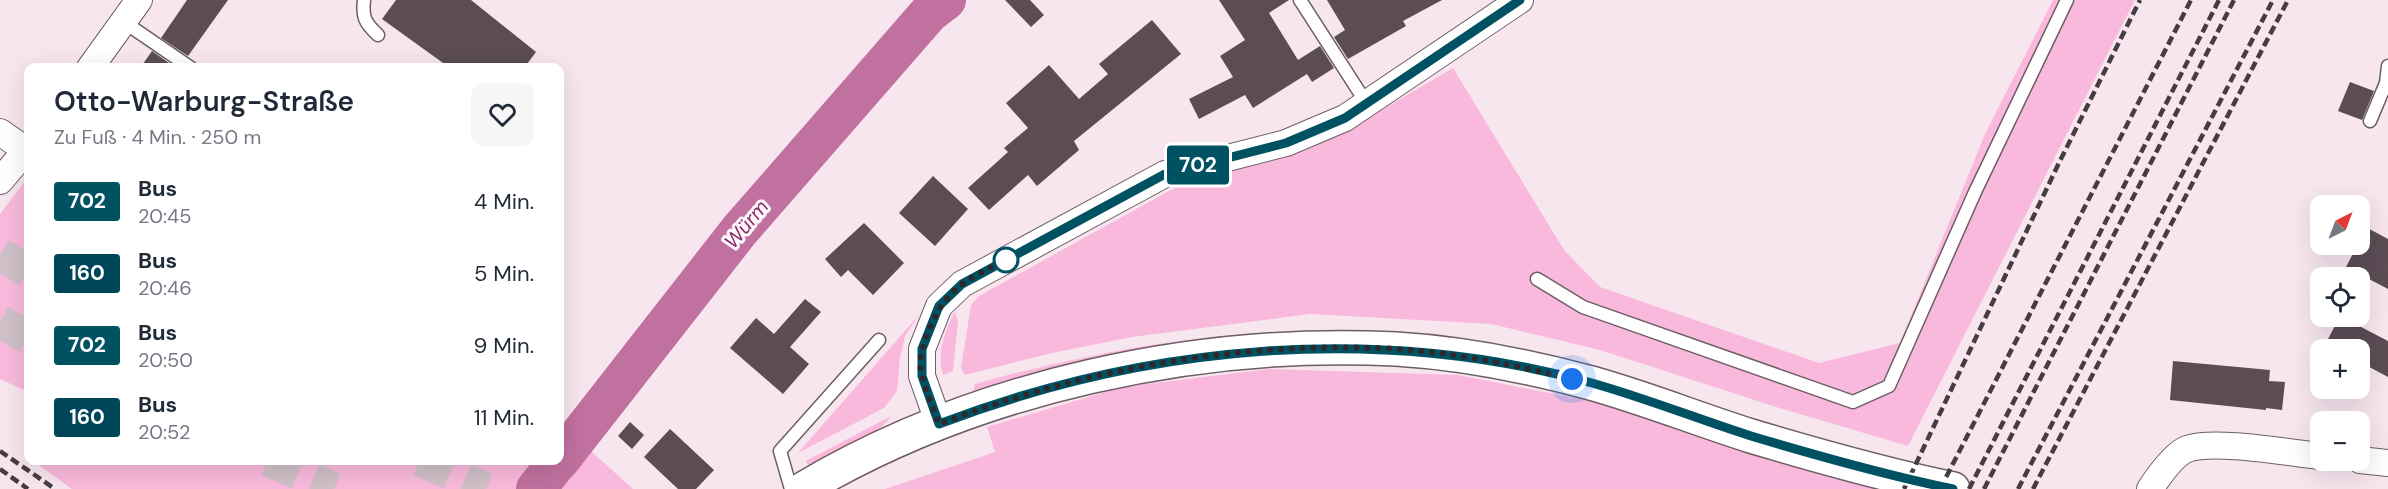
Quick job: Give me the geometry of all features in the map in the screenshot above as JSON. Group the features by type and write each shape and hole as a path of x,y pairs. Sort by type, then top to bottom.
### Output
{"main road":[{"path":"803,489 875,450 939,424 1031,392 1125,369 1216,356 1305,348 1398,350 1492,361 1592,383 1751,436 1881,474 1953,489"}],"street":[{"path":"94,63 139,0"},
{"path":"939,424 922,376 922,349 939,306 962,284 1165,174 1286,143 1345,118 1520,0"},
{"path":"0,132 24,147"},
{"path":"0,181 24,154"},
{"path":"2156,480 2186,449 2214,445 2310,455"},
{"path":"2370,461 2388,463"}],"lane":[{"path":"364,0 362,14 367,25 378,34"},
{"path":"1300,0 1367,104"},
{"path":"1537,279 1583,307 1852,402 1889,386 1975,192 2067,0"},
{"path":"124,22 184,63"},
{"path":"2370,121 2385,83 2388,66"},
{"path":"791,489 780,451 879,340"}],"shaded area":[{"path":"2053,0 2135,0 1908,446 1776,407 1600,350 1491,324 1310,314 1132,337 1052,353 965,375 961,368 971,305 979,296 1187,181 1277,160 1307,150 1453,68 1564,250 1600,287 1819,363 1900,343 1985,134"},
{"path":"24,182 24,390 0,379 0,214"},
{"path":"955,311 958,322 953,371 943,375 941,350"},
{"path":"918,316 905,336 897,391 884,408 798,453"},
{"path":"1305,331 1306,337 1039,376 973,393 975,384 1056,363 1138,347 1221,336"},
{"path":"1269,369 1458,375 1595,402 1880,489 885,489 995,452 987,427 1122,387"},
{"path":"891,416 865,439 809,468 806,461"},
{"path":"564,427 633,489 72,489 39,465 564,465"}],"building":[{"path":"187,0 228,0 188,56 161,38"},
{"path":"396,0 471,0 536,52 528,63 443,63 382,19"},
{"path":"1005,0 1030,0 1044,15 1031,27"},
{"path":"1219,0 1289,0 1269,13 1298,60 1320,46 1334,68 1312,82 1307,74 1253,108 1245,95 1199,119 1189,99 1233,77 1220,56 1245,40"},
{"path":"1327,0 1442,0 1403,21 1406,26 1348,59 1334,37 1345,30"},
{"path":"1152,20 1181,54 1074,141 1079,150 1037,186 1028,175 989,210 968,188 1008,152 1004,148 1028,128 1006,103 1049,65 1079,99 1108,74 1099,64"},
{"path":"152,51 169,63 144,63"},
{"path":"2350,82 2374,91 2362,120 2338,111"},
{"path":"933,176 968,209 935,246 899,213"},
{"path":"864,223 904,263 873,295 848,270 841,277 825,259"},
{"path":"2370,229 2388,239 2388,289 2370,280 2370,267 2346,267 2352,255 2370,255"},
{"path":"805,299 821,312 790,347 809,364 783,394 730,348 756,318 774,334"},
{"path":"2334,327 2361,327 2388,341 2388,377 2370,367 2370,339 2328,339"},
{"path":"2173,361 2270,370 2269,381 2285,382 2282,410 2170,400"},
{"path":"630,422 644,435 632,449 618,436"},
{"path":"670,429 714,470 696,489 678,489 644,457"}],"waterway":[{"name":"Würm","path":"564,455 739,231 929,13 946,0"},
{"name":"Würm","path":"536,489 555,465"}],"tunnel":[{"path":"0,254 24,269"},
{"path":"0,321 24,336"},
{"path":"279,465 334,489"},
{"path":"431,465 486,489"}],"railway":[{"path":"1904,489 2057,167 2140,0"},
{"path":"1940,489 2191,0"},
{"path":"1969,489 2219,0"},
{"path":"1984,489 2234,0"},
{"path":"2018,489 2273,0"},
{"path":"2033,489 2288,0"},
{"path":"0,451 55,489"},
{"path":"0,469 28,489"}],"bus line":[{"name":"702","path":"1520,0 1345,118 1286,143 1165,174 962,284 939,306 920,359 922,376 939,424 1031,392 1125,369 1216,356 1305,348 1398,350 1492,361 1592,383 1751,436 1859,468 1953,489"}],"route":[{"path":"1006,260 1008,259 962,284 939,306 933,319 922,349 920,368 939,424 1031,392 1125,369 1216,356 1305,348 1398,350 1492,361 1572,379"}]}
